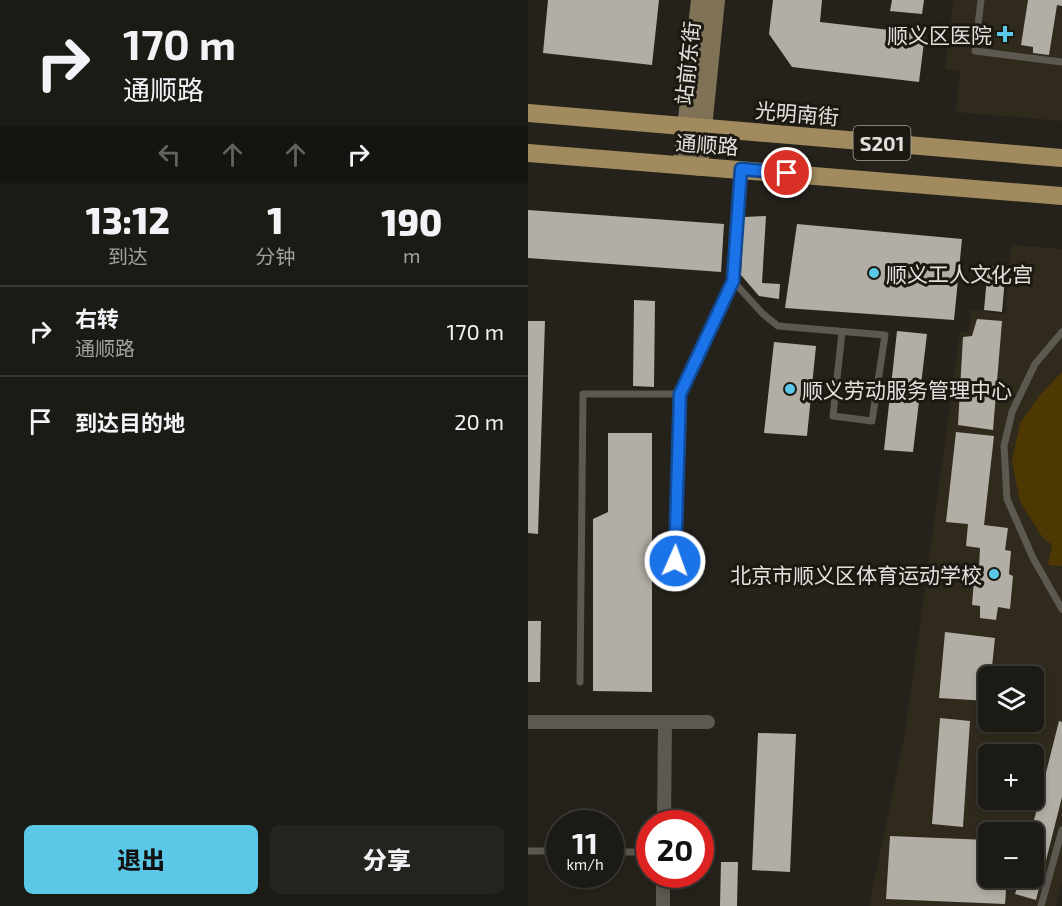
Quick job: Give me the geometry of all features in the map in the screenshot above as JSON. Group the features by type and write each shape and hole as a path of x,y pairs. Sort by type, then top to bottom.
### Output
{"main road":[{"name":"光明南街","path":"528,113 1062,158"},
{"name":"通顺路","path":"528,153 1062,196"}],"street":[{"name":"站前东街","path":"690,166 700,0"},
{"name":"站前东街","path":"694,127 716,0"},
{"path":"528,722 708,722"},
{"path":"664,810 665,723"},
{"path":"663,888 663,906"}],"lane":[{"path":"981,0 975,51 1062,62"},
{"path":"675,561 680,394 733,281 741,169"},
{"path":"733,281 763,314 778,326 885,335 872,421 833,416 842,332"},
{"path":"1062,332 1035,364 1012,412 1004,446 1007,499 1033,558 1062,609"},
{"path":"580,682 583,394 680,394"},
{"path":"1041,906 1062,830"},
{"path":"528,851 546,851"}],"shaded area":[{"name":"顺义区医院","path":"953,0 1062,0 1062,121 956,112 960,71 945,69"},
{"name":"北京市顺义区体育运动学校","path":"1011,245 1062,249 1062,884 1056,906 869,906 905,733 960,332 968,332 971,310 1005,314"},
{"path":"1062,372 1062,566 1048,565 1052,545 1043,538 1020,502 1012,461 1020,423 1040,395"}],"building":[{"path":"548,0 659,0 652,65 543,53"},
{"path":"773,0 822,0 820,22 925,34 919,82 792,67 769,34"},
{"path":"892,0 924,0 922,14 890,11"},
{"path":"1028,0 1062,0 1062,6 1057,5 1049,55 1033,53 1033,47 1021,45"},
{"path":"528,210 724,224 721,272 528,258"},
{"path":"766,216 762,283 780,284 779,299 759,296 741,275 744,217"},
{"name":"顺义工人文化宫","path":"797,224 962,239 954,320 785,308"},
{"path":"988,266 1006,267 1002,312 984,310"},
{"path":"634,300 655,301 654,387 633,386"},
{"path":"977,319 1002,321 993,430 958,425 963,337 972,336"},
{"path":"528,321 545,321 538,534 528,533"},
{"path":"897,331 927,334 913,452 884,450"},
{"name":"顺义劳动服务管理中心","path":"774,342 816,346 807,436 764,433"},
{"path":"956,432 994,436 984,525 1008,528 1005,550 1011,551 1009,574 1013,576 1010,609 998,607 996,620 980,618 980,606 972,605 975,568 979,569 980,548 966,546 968,524 946,522"},
{"path":"608,433 652,433 652,692 593,691 593,519 608,512"},
{"path":"528,621 541,621 540,682 528,682"},
{"path":"945,632 995,638 992,666 978,666 978,700 939,698"},
{"path":"940,718 970,721 963,827 932,824"},
{"path":"1059,721 1062,722 1062,797 1044,868 1044,822 1034,822 1037,810 1044,810 1044,780"},
{"path":"758,733 796,734 790,872 752,870"},
{"path":"890,836 978,840 978,888 1006,888 1005,904 886,899"},
{"path":"721,862 738,862 737,906 720,906"},
{"path":"1017,888 1039,888 1036,900 1015,894"}],"place":[{"name":"顺义区医院","path":"1005,34"},
{"name":"顺义工人文化宫","path":"874,273"},
{"name":"顺义劳动服务管理中心","path":"790,389"},
{"name":"北京市顺义区体育运动学校","path":"994,574"}],"route":[{"path":"675,561 680,394 733,281 741,169 787,173"}]}
